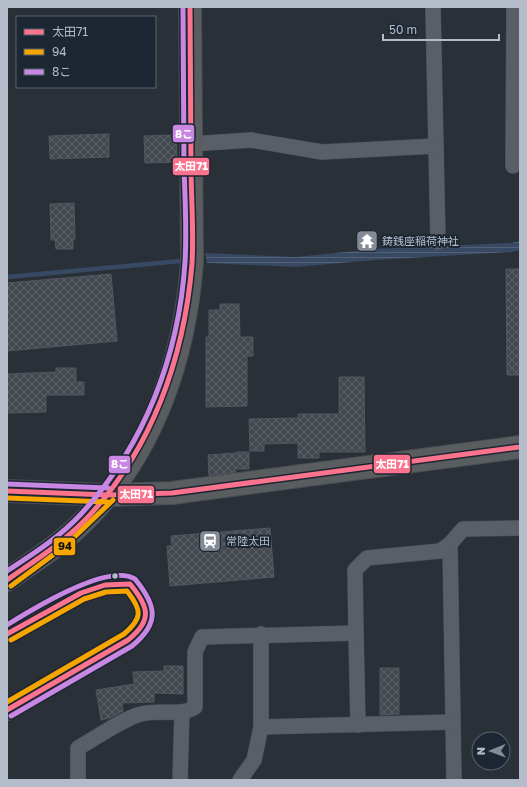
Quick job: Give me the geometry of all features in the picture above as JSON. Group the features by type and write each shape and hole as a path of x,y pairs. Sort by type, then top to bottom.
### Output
{"highway":[{"path":"7,580 59,544 86,519 108,495 142,444 171,377 182,338 189,301 192,262 190,7"},
{"path":"7,491 108,495 198,491 520,447"}],"street":[{"path":"433,7 438,242"},
{"path":"513,166 514,7"},
{"path":"191,144 251,140 322,152 436,146"},
{"path":"358,725 355,570 367,558 440,551 450,544 463,529 520,528"},
{"path":"450,544 454,780"},
{"path":"78,780 78,748 140,714 158,711 182,712 195,707 195,652 202,637 261,634 356,633"},
{"path":"240,780 254,760 261,727 261,634"},
{"path":"180,780 182,712"},
{"path":"261,727 452,722"}],"water":[{"path":"520,241 520,250 512,252 375,260 296,267 207,263 205,253 296,257 374,249 511,243"}],"building":[{"path":"109,134 109,157 50,159 49,136"},
{"path":"176,135 177,162 145,163 144,136"},
{"path":"74,203 75,239 73,239 73,249 56,249 55,240 51,240 50,204"},
{"path":"506,269 520,269 520,375 507,375"},
{"path":"111,274 117,341 7,351 7,283"},
{"path":"220,304 239,304 240,337 253,337 253,356 247,356 247,406 206,407 206,337 209,337 209,310 220,310"},
{"path":"56,368 76,368 76,382 84,382 84,395 46,395 46,412 7,413 7,374 56,372"},
{"path":"339,377 364,377 365,452 319,452 319,458 298,458 298,443 264,444 264,451 250,451 249,419 298,418 298,414 339,414"},
{"path":"249,452 249,469 235,469 236,472 209,476 208,455"},
{"path":"270,528 274,577 170,586 167,546 172,546 171,536"},
{"path":"164,666 183,666 183,694 154,693 154,702 122,703 123,711 110,718 101,720 96,690 134,684 133,672 164,671"},
{"path":"380,668 399,668 399,714 380,715"}],"waterway":[{"path":"7,277 181,261"}],"transit line":[{"name":"8こ","path":"7,571 46,545 64,530 81,514 104,487 123,459 140,428 155,397 166,364 175,331 181,297 186,250 183,7"},
{"name":"太田71","path":"7,580 68,536 86,519 109,492 129,463 146,433 161,401 172,368 188,299 192,264 190,7"},
{"name":"太田71","path":"7,491 108,495 172,493 520,447"},
{"name":"8こ","path":"7,484 108,488"},
{"name":"94","path":"7,498 108,502"},
{"name":"94","path":"11,586 65,546 113,500"},
{"name":"8こ","path":"7,625 33,609 70,590 89,582 107,577 123,575 135,579 148,598 152,614 151,622 147,630 132,646 11,716"},
{"name":"太田71","path":"7,634 81,593 105,585 130,584 141,600 146,613 142,626 128,640 7,710"},
{"name":"94","path":"7,702 124,634 135,623 138,609 136,603 127,591 106,592 84,599 11,640"}],"place":[{"name":"鋳銭座稲荷神社","path":"367,241"},
{"name":"常陸太田","path":"210,541"}]}
